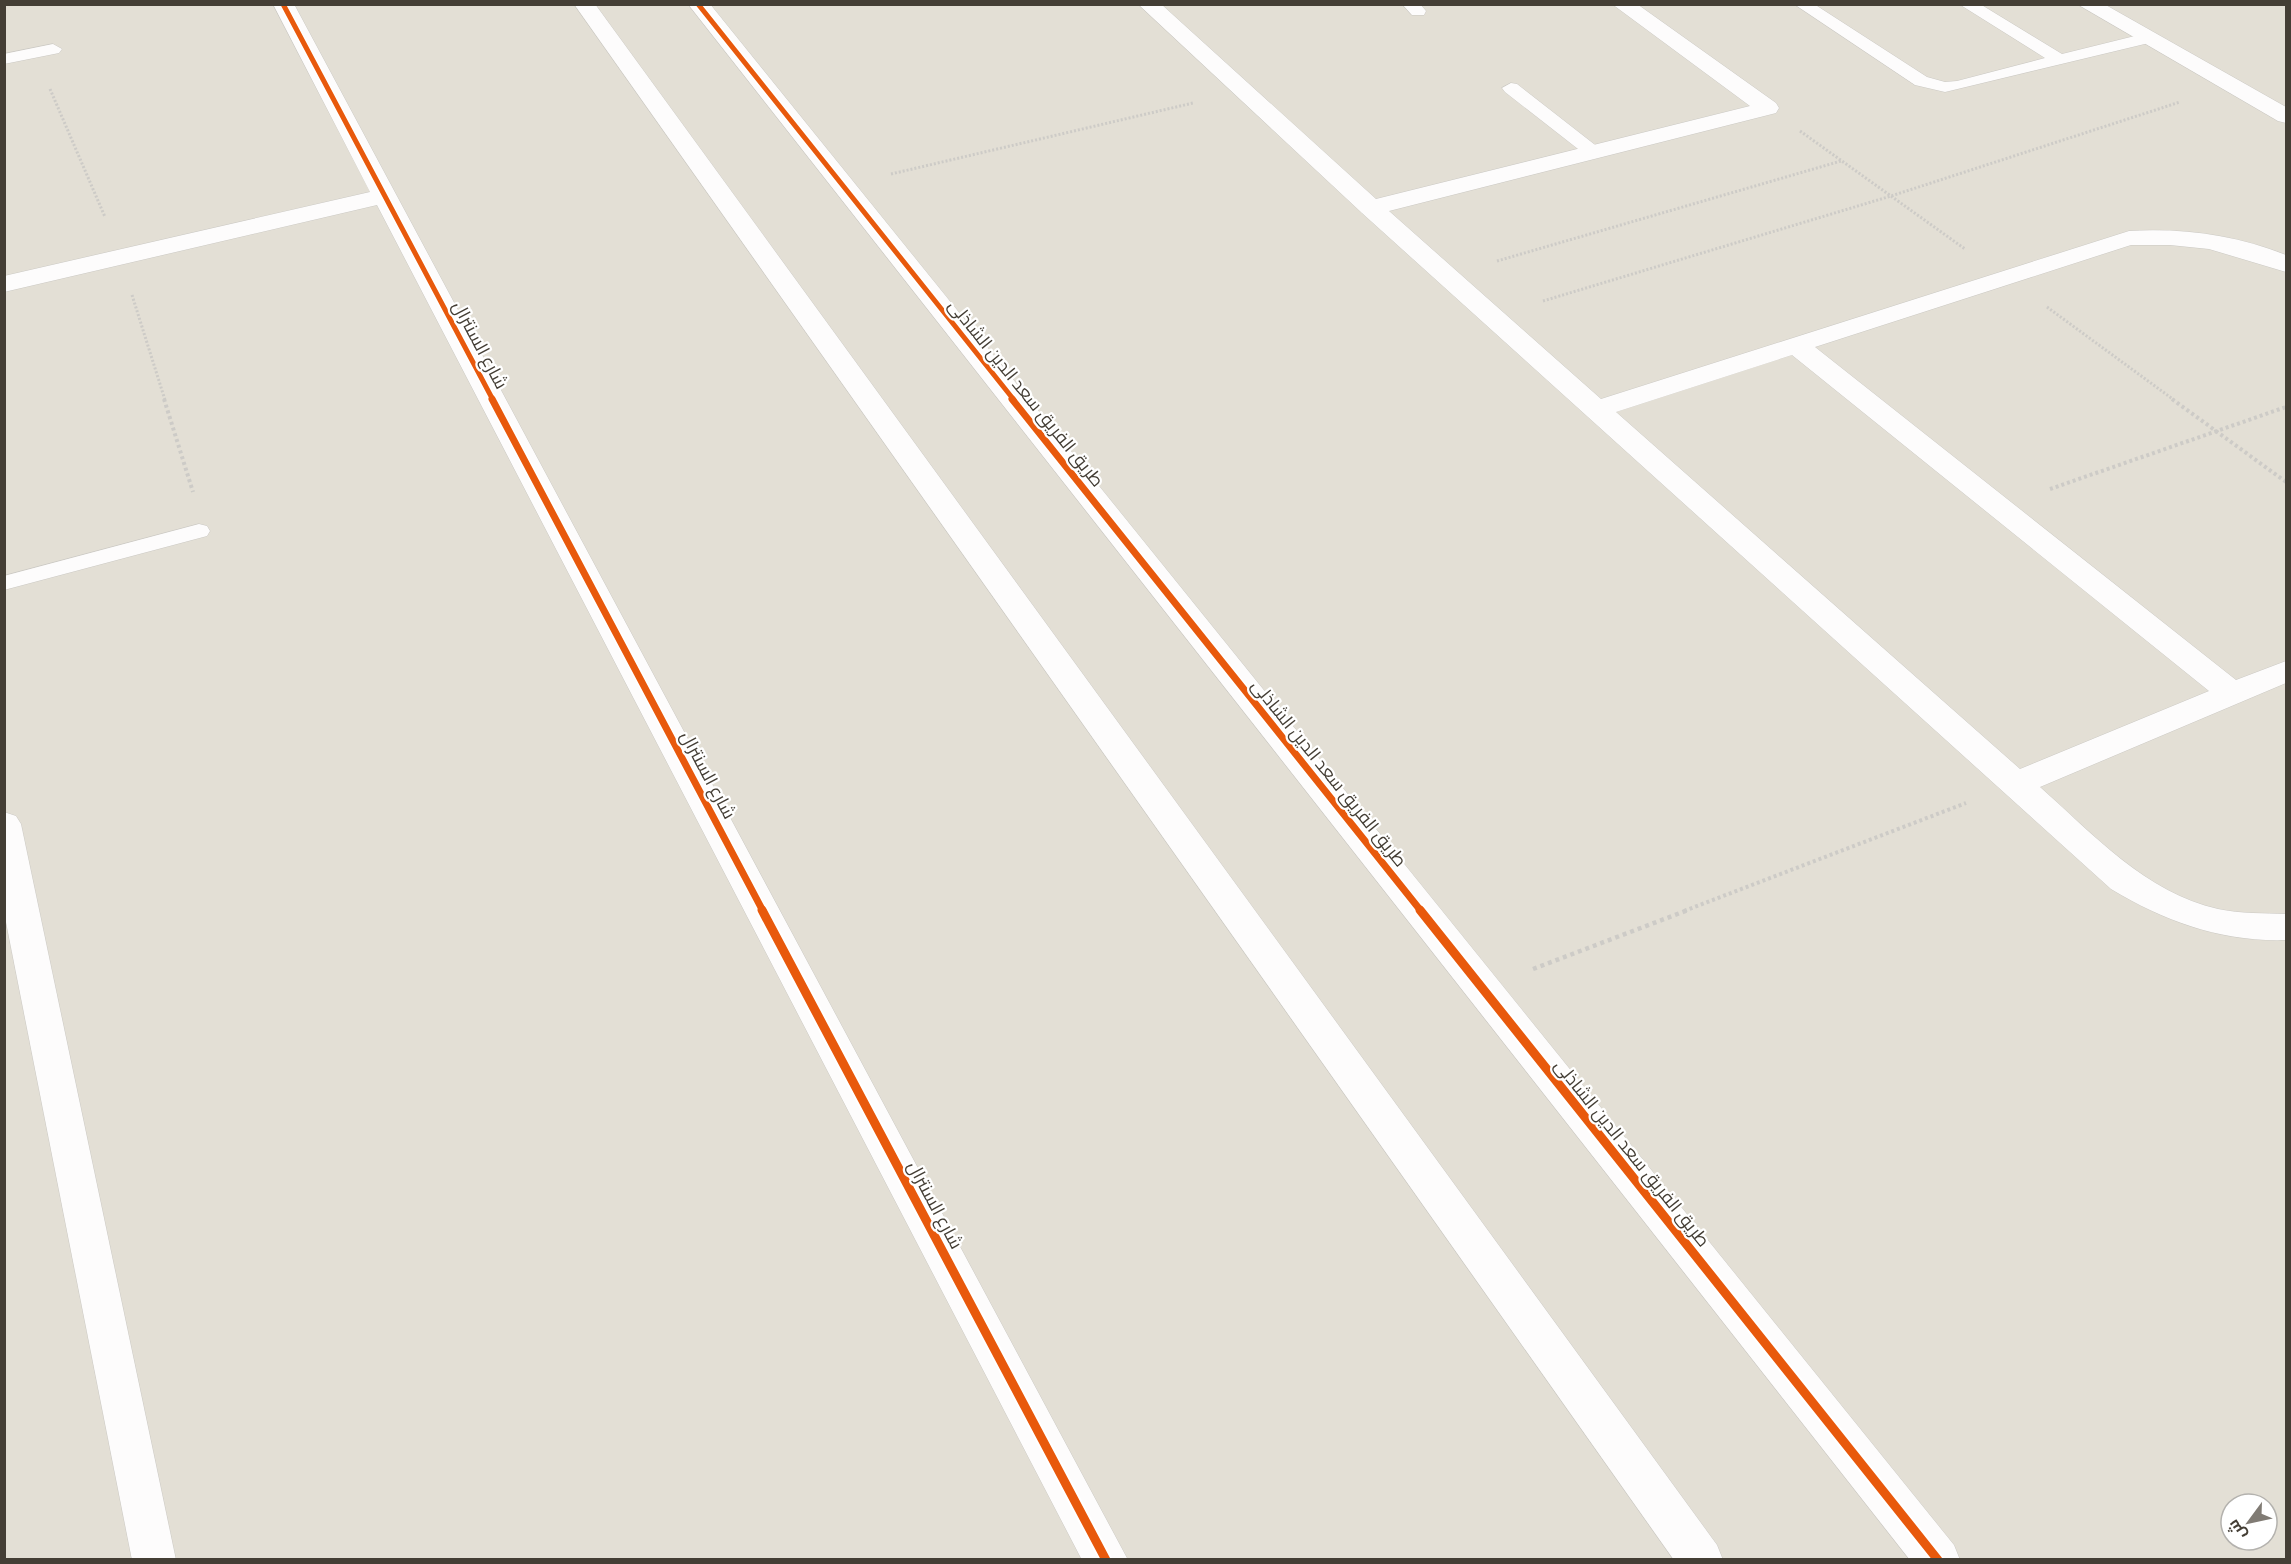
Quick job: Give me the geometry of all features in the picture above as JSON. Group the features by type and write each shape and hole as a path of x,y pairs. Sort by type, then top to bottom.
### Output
{"street":[{"name":"شارع السنترال","path":"283,4 1106,1560"},
{"path":"584,4 1701,1560"},
{"name":"طريق الفريق سعد الدين الشاذلى","path":"698,4 1938,1560"},
{"path":"1371,208 1768,108 1622,4"},
{"path":"2087,4 2286,116"},
{"path":"1156,6 1371,208 2123,880 2160,903 2204,920 2249,928 2286,927"},
{"path":"4,284 384,196"},
{"path":"1597,409 2129,238 2168,236 2211,240 2254,250 2286,264"},
{"path":"1796,345 2232,693"},
{"path":"2017,783 2286,671"},
{"path":"4,824 154,1560"}],"lane":[{"path":"1802,4 1921,81 1932,85 1957,86 2147,38"},
{"path":"1967,4 2060,60"},
{"path":"4,59 53,49"},
{"path":"1511,87 1593,152"},
{"path":"4,583 199,531"}],"path":[{"path":"1493,316 1891,196 2232,85"},
{"path":"841,185 1244,91"},
{"path":"1446,275 1842,161"},
{"path":"1999,507 2286,406"},
{"path":"1482,989 2017,783"}],"shaded area":[{"path":"5,5 2286,5 2286,1559 5,1560"}],"cycle path":[{"path":"283,4 1106,1560"},
{"path":"698,4 1938,1560"}]}
